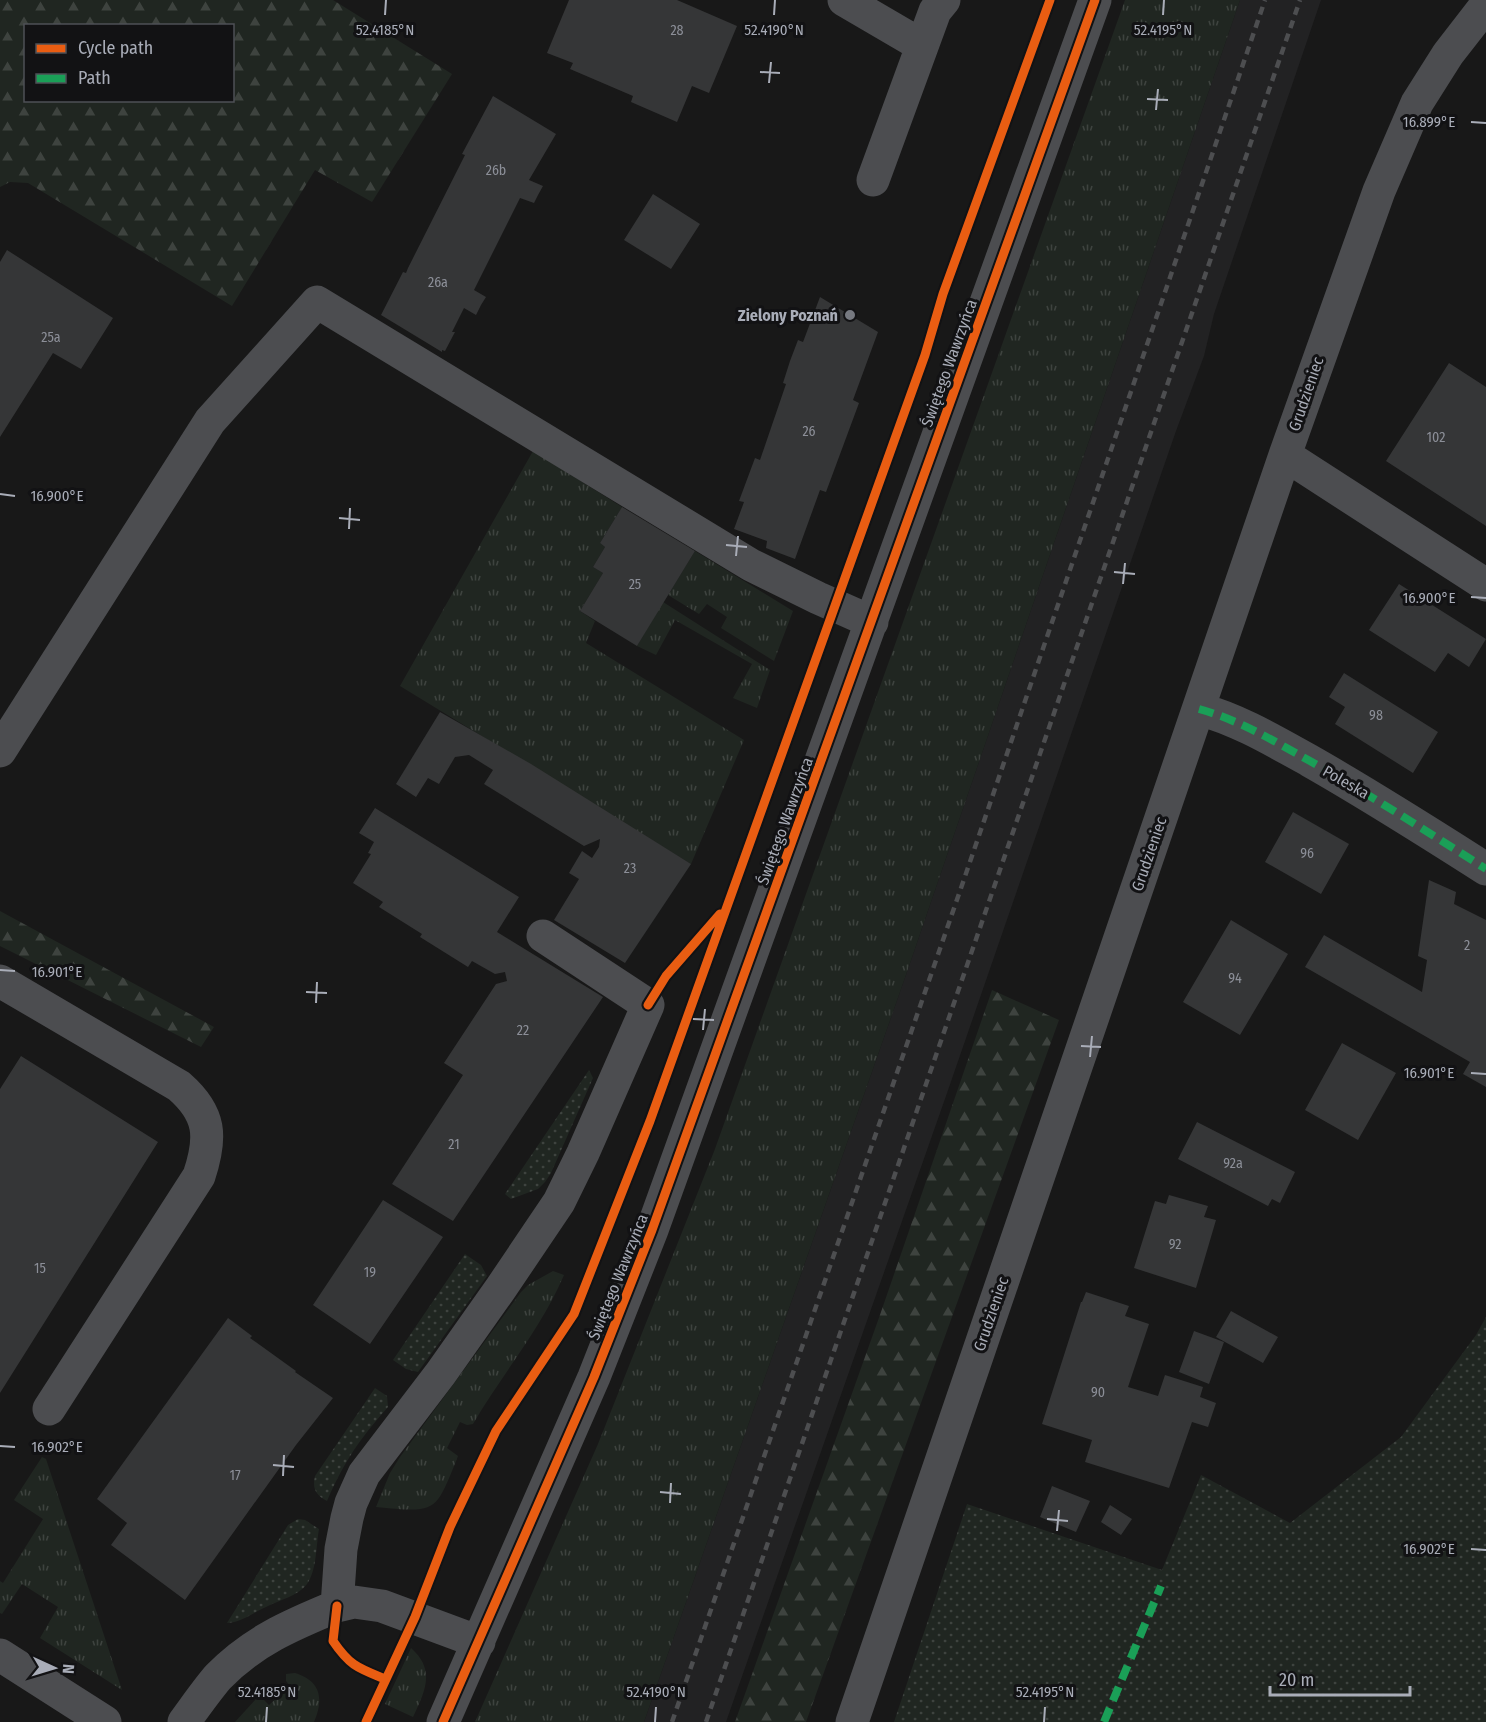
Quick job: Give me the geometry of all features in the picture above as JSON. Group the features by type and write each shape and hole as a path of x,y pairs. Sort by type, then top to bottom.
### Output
{"street":[{"path":"844,0 921,45"},
{"path":"873,180 921,45 935,11 944,0"},
{"name":"Świętego Wawrzyńca","path":"443,1722 594,1377 652,1230 872,622 1085,3"},
{"name":"Grudzieniec","path":"852,1722 1285,455 1379,191 1417,103 1448,54 1486,5"},
{"path":"0,751 210,421 317,302 751,565 872,622"},
{"path":"1285,455 1486,585"},
{"name":"Poleska","path":"1199,709 1221,715 1249,727 1355,787 1486,869"},
{"path":"337,1606 341,1549 347,1518 364,1474 441,1373 559,1202 648,1005 543,936"},
{"path":"0,981 179,1086 199,1107 207,1128 206,1157 200,1176 49,1409"},
{"path":"184,1722 216,1679 262,1640 275,1632 337,1606 354,1602 382,1606 479,1642"},
{"path":"0,1655 105,1722"}],"shaded area":[{"path":"1240,0 1321,0 1214,314 1204,356 726,1722 644,1722 908,969"}],"green space":[{"path":"0,0 333,0 452,74 372,202 315,170 232,306 28,183 10,182 0,187"},
{"path":"1125,0 1240,0 908,969 644,1722 475,1722 598,1444 715,1149"},
{"path":"533,451 622,507 600,543 605,547 593,567 603,573 580,611 595,621 586,643 744,740 691,864 400,686"},
{"path":"695,551 793,611 774,661 721,628 727,617 707,604 699,614 668,595"},
{"path":"663,602 770,670 757,708 733,698 752,664 675,620 656,655 637,646"},
{"path":"0,911 214,1027 201,1047 0,946"},
{"path":"992,990 1059,1020 806,1722 735,1722 881,1312"},
{"path":"589,1070 593,1078 551,1173 538,1189 511,1199 505,1194"},
{"path":"465,1254 481,1265 487,1276 418,1372 406,1369 393,1360"},
{"path":"553,1271 564,1275 533,1333 473,1424 467,1425 460,1422 447,1448 458,1456 438,1499 423,1509 376,1507 390,1473 400,1457 521,1292 528,1285"},
{"path":"1486,1317 1486,1722 894,1722 967,1504 1162,1570 1201,1475 1290,1523 1401,1437 1476,1335"},
{"path":"375,1388 387,1396 388,1407 353,1451 327,1501 316,1491 315,1476"},
{"path":"42,1457 46,1459 122,1690 40,1638 58,1607 22,1584 2,1614 0,1613 0,1581 3,1583 43,1519 14,1500"},
{"path":"298,1519 305,1520 319,1529 314,1565 307,1584 294,1595 243,1619 227,1623 288,1525"},
{"path":"411,1648 424,1664 426,1673 424,1690 413,1717 385,1704"},
{"path":"295,1673 304,1676 318,1692 319,1706 314,1722 235,1722 256,1699 264,1700 269,1705 290,1686 286,1681 286,1674"}],"building":[{"path":"569,0 677,0 737,26 709,93 692,86 677,122 631,102 633,96 570,69 573,63 547,53"},
{"path":"493,96 556,134 529,180 543,186 534,203 520,198 474,290 486,297 476,315 464,308 452,332 455,332 445,351 442,350 442,352 381,315 403,272 406,273 465,155 462,154"},
{"path":"653,194 700,224 671,269 624,240"},
{"path":"7,250 113,318 81,369 53,353 0,437 0,262"},
{"path":"820,297 878,332 853,400 859,403 826,492 820,490 795,559 766,548 767,541 734,529 744,502 739,501 755,458 760,460 786,384 783,383 790,361 798,340 803,342"},
{"path":"1449,363 1486,387 1486,526 1386,461"},
{"path":"622,507 695,551 637,646 580,611 603,573 593,567 605,547 600,543"},
{"path":"1399,584 1486,639 1469,667 1448,653 1435,672 1369,630"},
{"path":"1344,673 1438,732 1413,773 1335,724 1345,707 1329,697"},
{"path":"440,712 531,764 691,864 625,963 554,920 579,879 569,873 582,851 592,858 599,847 600,839 584,846 484,784 493,770 469,755 455,757 439,784 428,778 416,797 396,784"},
{"path":"375,808 519,897 497,932 603,997 453,1221 392,1184 463,1075 444,1063 496,984 507,981 505,972 495,974 472,961 468,967 420,937 422,934 379,907 383,902 353,883 371,854 368,853 374,842 359,833"},
{"path":"1293,812 1349,844 1321,894 1265,862"},
{"path":"1429,880 1456,892 1454,904 1486,920 1486,1087 1463,1074 1470,1062 1305,967 1324,935 1422,992 1427,960 1418,956"},
{"path":"1231,920 1288,954 1240,1035 1183,1002"},
{"path":"1342,1043 1396,1073 1358,1140 1305,1110"},
{"path":"21,1056 158,1142 0,1393 0,1089"},
{"path":"1197,1122 1295,1172 1280,1203 1272,1199 1268,1206 1178,1159"},
{"path":"1169,1195 1208,1206 1204,1217 1216,1220 1196,1288 1134,1268 1155,1201 1166,1204"},
{"path":"383,1200 443,1237 370,1344 313,1305"},
{"path":"1086,1292 1129,1306 1125,1316 1149,1324 1128,1387 1158,1396 1165,1375 1203,1387 1200,1397 1216,1403 1208,1427 1192,1422 1169,1488 1085,1462 1092,1440 1042,1424"},
{"path":"1231,1311 1278,1337 1263,1363 1216,1337"},
{"path":"228,1318 252,1336 250,1338 333,1398 296,1445 185,1600 111,1545 127,1523 97,1499"},
{"path":"1194,1331 1224,1342 1209,1384 1179,1372"},
{"path":"1052,1486 1090,1501 1076,1532 1040,1517"},
{"path":"1110,1505 1132,1519 1121,1535 1101,1522"}],"railway":[{"path":"672,1722 1265,0"},
{"path":"706,1722 1300,0"}],"marked path":[{"path":"1199,709 1242,725 1297,753 1486,869"},
{"path":"1104,1722 1161,1586"}],"cycle path":[{"path":"366,1722 415,1617 450,1527 496,1431 574,1314 650,1121 925,355 943,294 1050,0"},
{"path":"443,1722 594,1377 652,1230 1095,0"},
{"path":"648,1005 666,976 720,914"},
{"path":"337,1606 333,1641 344,1656 355,1665 385,1679"}],"place":[{"name":"Zielony Poznań","path":"850,315"}]}
